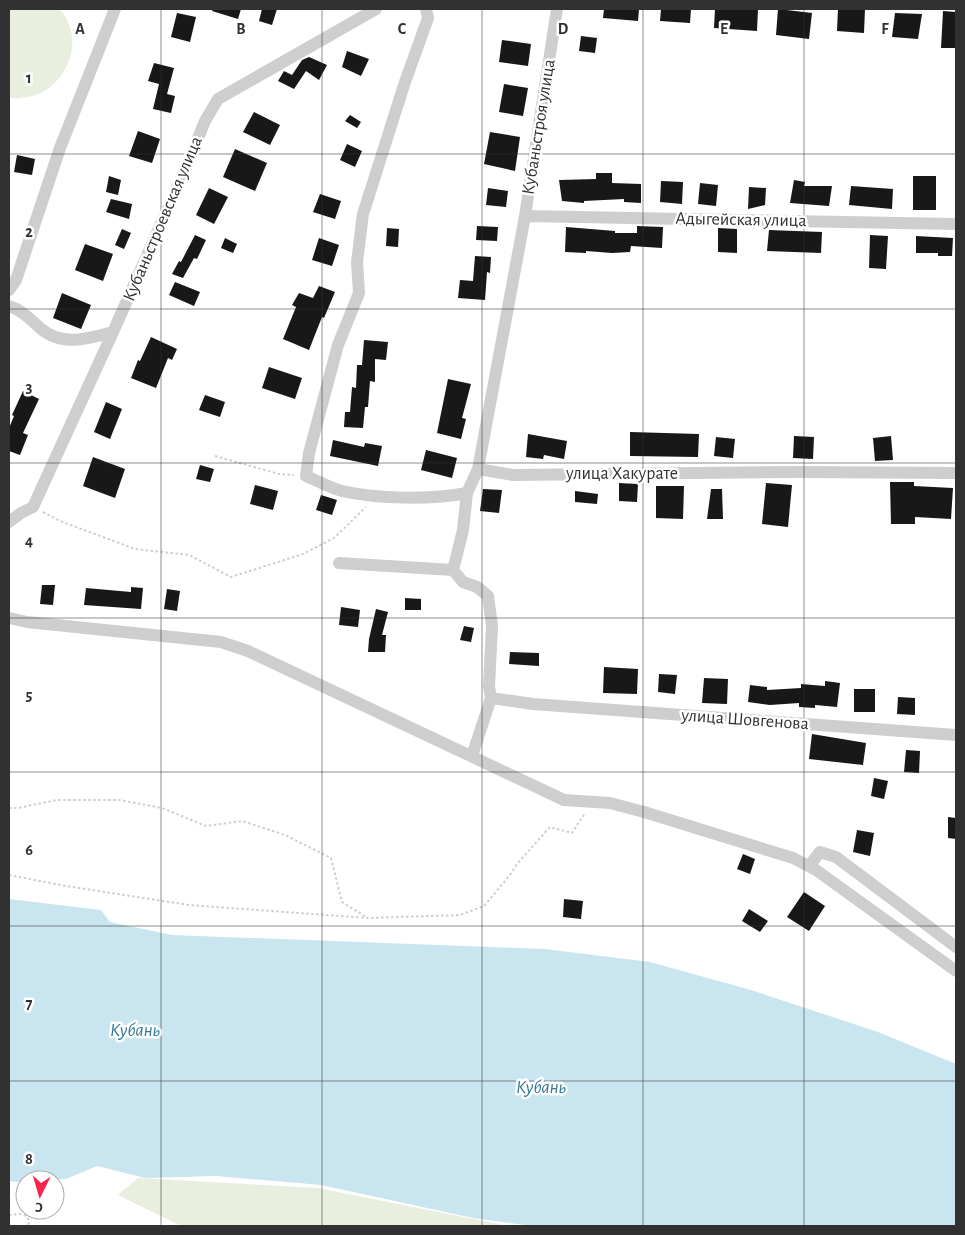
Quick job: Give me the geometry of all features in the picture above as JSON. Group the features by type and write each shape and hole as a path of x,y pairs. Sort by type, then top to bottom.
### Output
{"street":[{"path":"9,290 16,280 60,148 115,9"},
{"name":"Кубаньстроевская улица","path":"33,507 114,332 205,121 218,99 376,9"},
{"path":"426,9 428,18 405,82 363,214 357,262 359,293 338,345 309,454 306,476 341,491 377,497 450,496 466,493"},
{"name":"Кубаньстроя улица","path":"478,469 525,216 557,9"},
{"name":"Адыгейская улица","path":"525,216 956,224"},
{"path":"9,306 16,308 28,316 41,329 59,339 75,341 114,332"},
{"path":"453,570 463,530 466,493 478,469"},
{"name":"улица Хакурате","path":"478,469 513,474 956,473"},
{"path":"9,522 33,507"},
{"path":"339,564 453,570 463,582 477,587 488,596 492,626 489,687 491,698 472,756"},
{"path":"9,618 28,622 221,642 248,651 564,800 610,803 793,858 809,866 956,971"},
{"name":"улица Шовгенова","path":"491,698 533,704 956,736"},
{"path":"809,866 820,852 836,857 956,948"}],"path":[{"path":"215,456 279,474 306,476"},
{"path":"33,507 60,520 136,548 189,555 231,577 303,554 334,538 377,497"},
{"path":"9,808 58,800 120,800 162,808 206,826 242,821 285,835 331,858 342,902 368,918"},
{"path":"9,875 66,886 190,905 368,918 460,915 484,906 517,864 550,827 572,833 592,803"},
{"path":"9,1215 20,1214 27,1216 30,1222 28,1226"}],"green space":[{"path":"9,9 59,9 68,21 72,34 69,62 53,85 41,93 16,99 9,97"},
{"path":"138,1178 318,1188 509,1226 181,1226 118,1195"}],"water":[{"name":"Кубань","path":"9,899 101,910 110,922 172,935 545,949 650,962 751,990 878,1032 956,1064 956,1226 532,1226 473,1218 321,1185 216,1176 145,1178 97,1166 66,1179 65,1170 15,1170 15,1182 9,1181"}],"building":[{"path":"213,9 241,9 238,19 212,11"},
{"path":"262,9 277,9 272,25 259,21"},
{"path":"604,9 639,9 638,21 603,18"},
{"path":"661,9 691,9 690,23 660,21"},
{"path":"715,9 758,9 757,31 714,28"},
{"path":"778,9 812,13 809,39 776,35"},
{"path":"838,9 865,9 864,33 837,31"},
{"path":"943,11 956,12 956,48 941,48"},
{"path":"177,13 196,17 190,42 171,37"},
{"path":"895,13 922,14 918,39 892,37"},
{"path":"581,36 597,38 595,53 579,51"},
{"path":"502,40 531,44 528,66 499,62"},
{"path":"347,51 369,59 361,76 342,67"},
{"path":"309,57 327,65 319,80 306,71 294,89 278,81 284,71 292,75 302,60"},
{"path":"154,63 174,68 167,94 175,96 171,113 153,109 159,84 148,81"},
{"path":"504,84 528,88 523,116 499,112"},
{"path":"254,112 280,125 270,145 243,132"},
{"path":"350,115 361,122 357,128 345,121"},
{"path":"138,131 160,139 152,163 129,156"},
{"path":"490,132 520,137 515,171 484,164"},
{"path":"347,144 362,151 355,167 340,160"},
{"path":"235,149 267,163 255,191 223,177"},
{"path":"17,155 35,159 32,175 14,172"},
{"path":"596,173 612,173 612,183 641,184 641,203 624,202 624,199 584,201 584,203 562,201 559,180 596,179"},
{"path":"109,176 121,180 118,195 106,192"},
{"path":"913,176 936,176 936,210 913,210"},
{"path":"794,180 805,182 804,186 832,186 829,206 790,203"},
{"path":"661,181 683,182 682,204 660,202"},
{"path":"700,183 718,185 716,206 698,204"},
{"path":"851,186 893,189 892,209 849,205"},
{"path":"749,187 766,188 765,205 748,209"},
{"path":"209,188 228,197 214,224 196,215"},
{"path":"488,188 508,191 506,207 486,205"},
{"path":"320,194 341,201 335,219 313,212"},
{"path":"111,199 132,204 129,219 106,212"},
{"path":"477,226 498,227 497,241 476,240"},
{"path":"637,226 663,227 662,248 631,246 630,252 565,252 566,227 615,231 615,233 637,233"},
{"path":"387,228 399,229 398,247 386,246"},
{"path":"718,228 737,229 737,253 718,252"},
{"path":"122,229 131,233 124,249 115,245"},
{"path":"769,230 822,232 821,253 767,251"},
{"path":"195,235 206,240 197,259 194,258 183,278 172,274 179,261 181,262"},
{"path":"870,235 888,236 886,269 869,268"},
{"path":"916,236 953,238 952,256 938,256 938,253 916,253"},
{"path":"225,238 237,244 233,253 221,248"},
{"path":"319,238 339,245 332,266 312,260"},
{"path":"85,244 113,254 103,281 75,270"},
{"path":"475,256 491,257 490,273 487,272 485,300 458,298 460,280 473,281"},
{"path":"175,282 200,292 194,306 169,295"},
{"path":"319,286 335,292 324,318 322,317 309,350 283,339 296,307 292,305 299,293 313,298"},
{"path":"62,293 91,305 81,329 53,318"},
{"path":"151,337 177,349 172,360 168,358 156,388 131,378 138,360 140,361"},
{"path":"364,340 388,342 386,360 375,359 375,382 370,381 368,407 365,407 363,428 344,427 345,412 350,412 352,387 356,388 357,365 362,365"},
{"path":"269,367 302,378 295,399 262,388"},
{"path":"448,379 471,384 462,418 466,419 461,439 437,433"},
{"path":"23,391 39,399 23,433 28,435 20,455 9,451 9,428 14,416 12,415"},
{"path":"205,395 225,402 220,417 199,410"},
{"path":"106,402 122,409 110,439 94,432"},
{"path":"630,432 699,434 698,457 630,456"},
{"path":"528,434 567,441 564,459 544,455 543,459 526,457"},
{"path":"794,436 814,437 813,459 793,458"},
{"path":"891,436 893,460 875,461 873,438"},
{"path":"716,437 735,439 733,458 714,456"},
{"path":"333,440 364,447 365,443 382,446 378,466 330,456"},
{"path":"426,450 457,458 452,478 421,470"},
{"path":"93,457 125,469 115,498 83,486"},
{"path":"200,465 214,469 210,482 196,479"},
{"path":"890,482 914,482 914,486 953,488 951,519 915,517 915,524 891,524"},
{"path":"619,483 638,484 637,502 619,501"},
{"path":"766,483 792,485 788,527 762,524"},
{"path":"255,485 278,491 273,510 250,504"},
{"path":"656,486 684,486 683,519 656,518"},
{"path":"483,489 502,490 499,513 480,511"},
{"path":"711,489 722,489 723,519 707,519"},
{"path":"575,491 598,494 597,504 575,502"},
{"path":"321,495 337,500 332,515 316,510"},
{"path":"42,585 55,585 53,605 40,604"},
{"path":"131,587 143,588 141,609 84,605 86,588 131,592"},
{"path":"167,589 180,591 177,611 164,609"},
{"path":"405,598 421,599 421,610 405,610"},
{"path":"341,607 360,610 358,627 339,625"},
{"path":"376,609 388,612 382,635 386,635 385,652 368,652"},
{"path":"464,626 474,628 471,642 460,640"},
{"path":"510,652 539,653 539,666 509,664"},
{"path":"604,667 638,669 637,694 603,693"},
{"path":"659,674 677,675 675,694 658,692"},
{"path":"704,678 728,679 727,704 702,703"},
{"path":"825,681 840,683 837,707 815,705 815,708 799,707 799,703 770,705 748,702 750,685 767,687 767,690 801,688 801,684 825,686"},
{"path":"854,689 875,689 875,712 854,712"},
{"path":"898,697 915,698 915,715 897,714"},
{"path":"812,734 866,743 863,765 809,759"},
{"path":"906,750 920,751 919,773 904,772"},
{"path":"874,778 888,781 884,799 871,796"},
{"path":"948,817 956,818 956,839 948,838"},
{"path":"857,830 874,833 870,856 853,852"},
{"path":"743,854 755,859 750,874 737,869"},
{"path":"804,892 825,906 809,931 787,917"},
{"path":"564,899 583,901 581,919 563,917"},
{"path":"749,909 768,921 760,932 742,921"}]}
